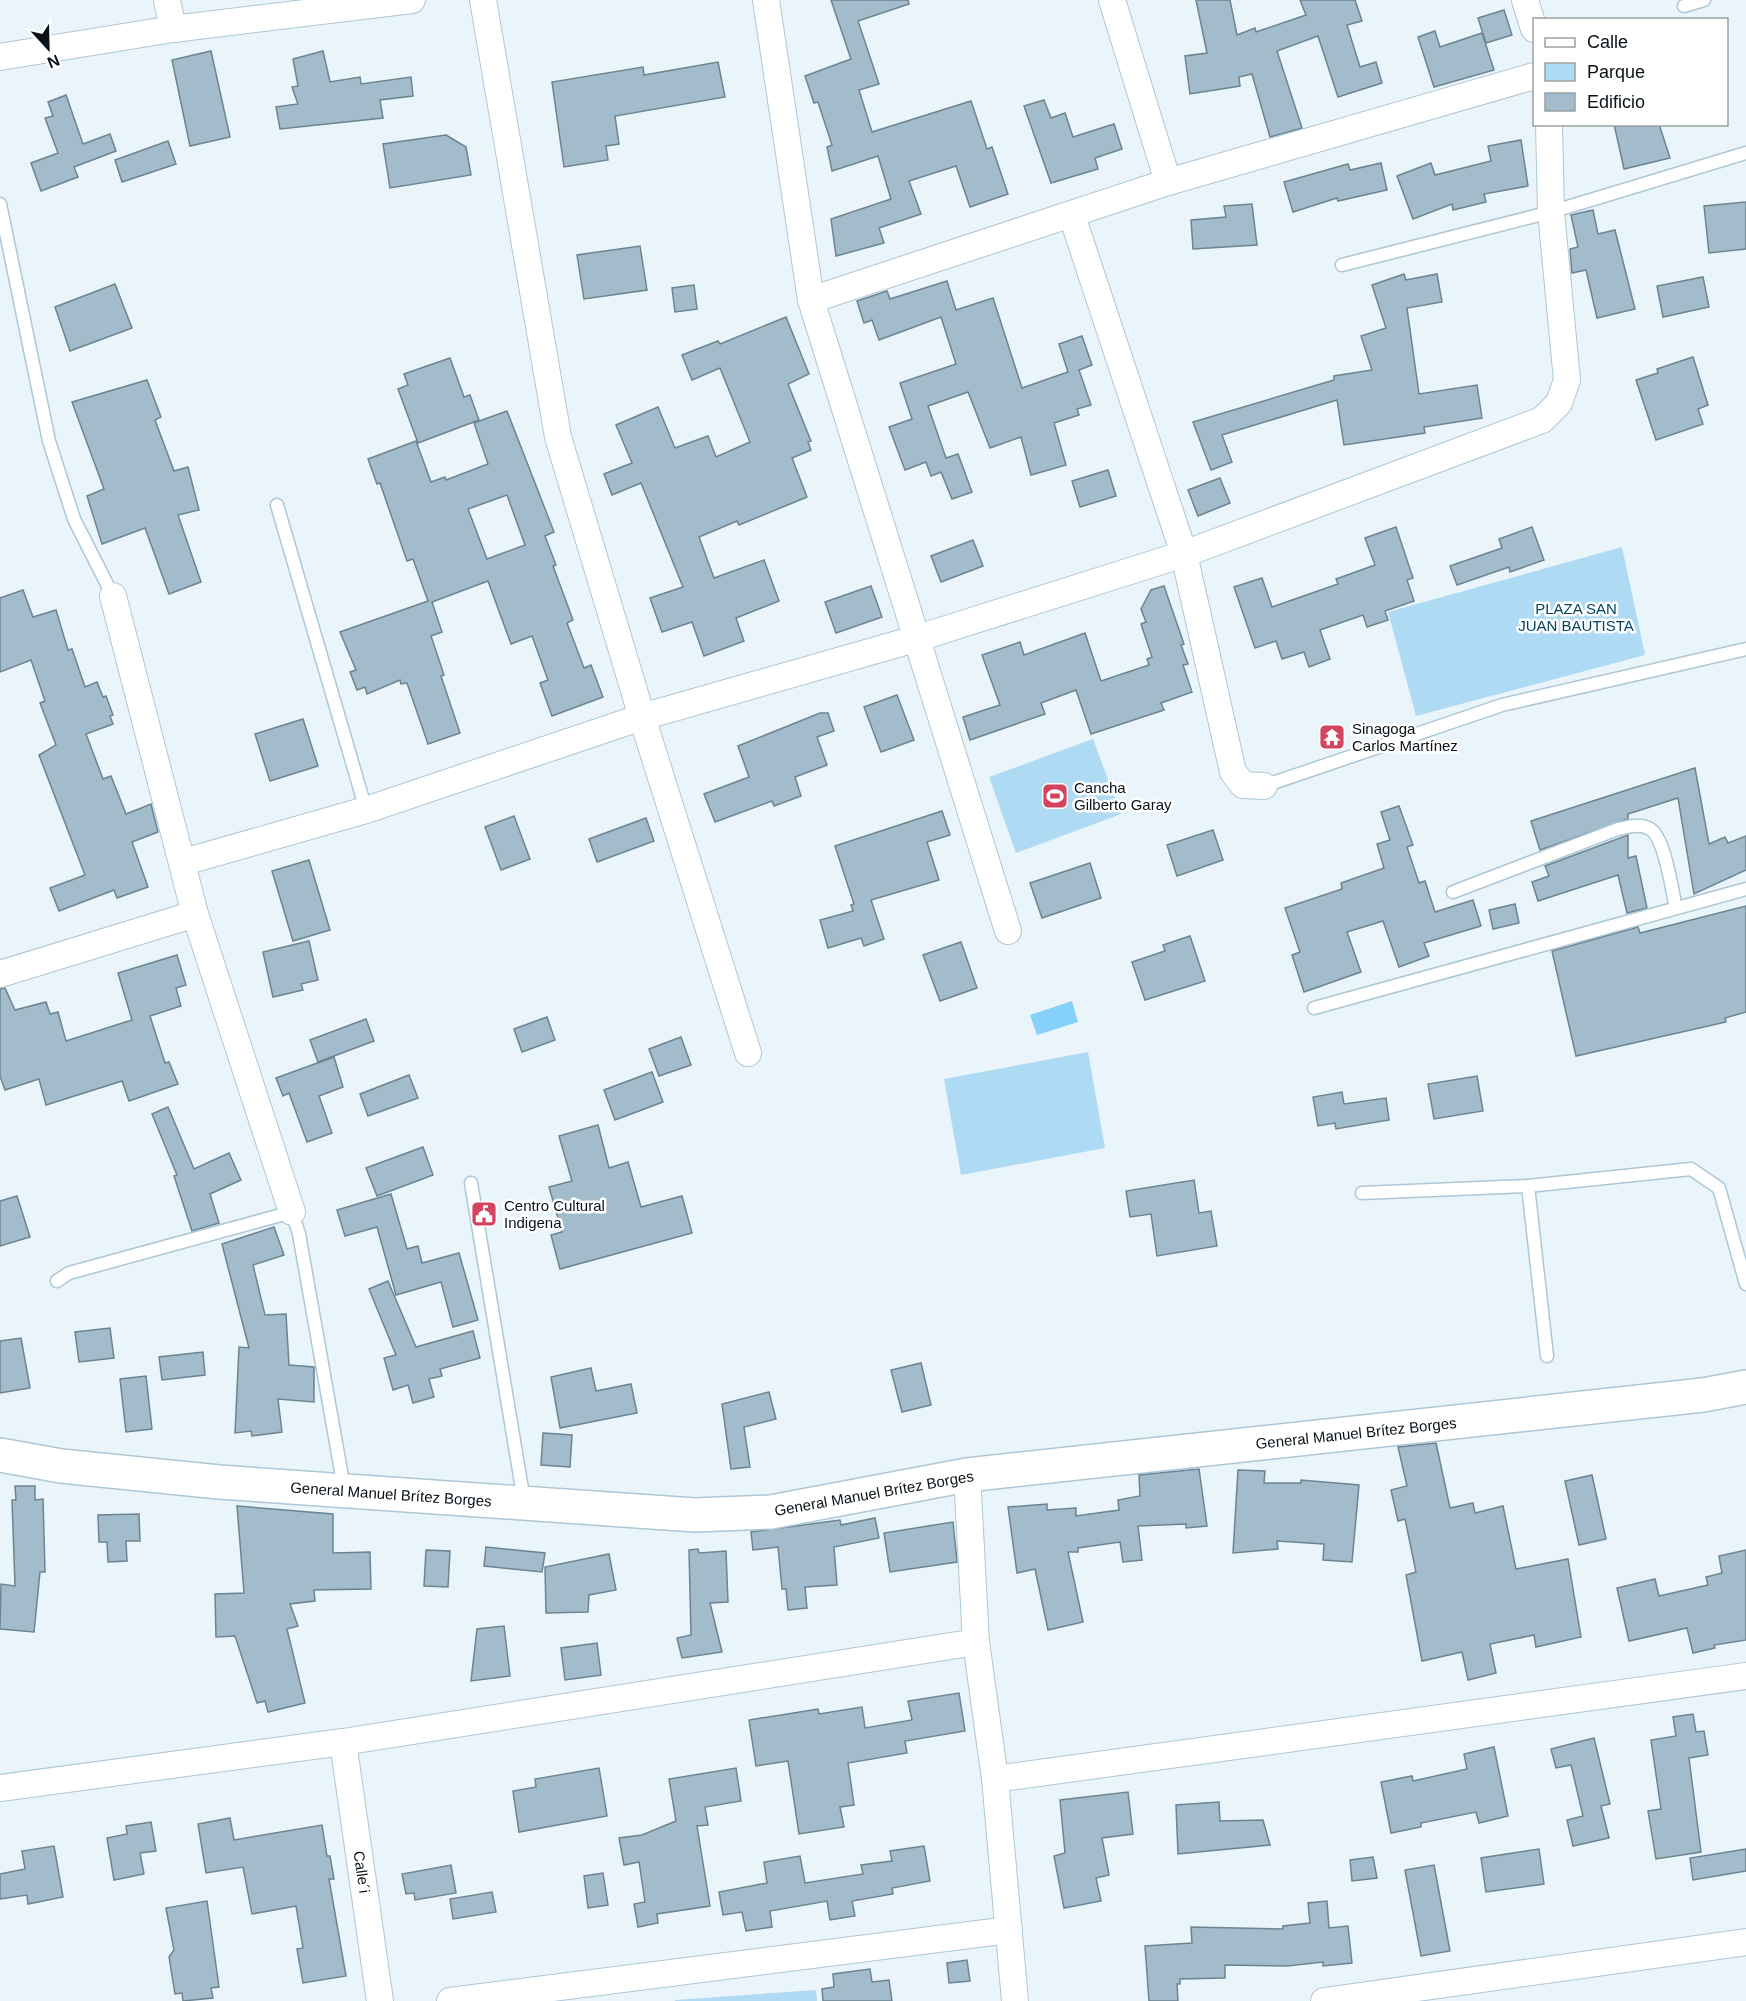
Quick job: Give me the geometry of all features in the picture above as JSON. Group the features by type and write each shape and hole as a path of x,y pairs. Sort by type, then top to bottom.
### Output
{"street":[{"path":"167,0 173,29"},
{"path":"0,57 173,29 412,0"},
{"path":"483,0 558,437 642,717 748,1053"},
{"path":"766,0 811,300 1008,931"},
{"path":"1112,0 1168,182"},
{"path":"1525,0 1533,26"},
{"path":"811,300 1072,216 1168,182 1533,76"},
{"path":"184,862 366,810 642,717 915,639 1184,554 1542,420 1558,403 1567,380 1551,212 1549,126"},
{"path":"1072,216 1184,554 1233,772 1243,785 1264,786"},
{"path":"113,596 184,862 195,914 292,1212"},
{"path":"0,974 195,914"},
{"name":"General Manuel Brítez Borges","path":"0,1455 62,1466 219,1482 695,1515 771,1512 967,1475 1679,1398 1746,1387"},
{"path":"967,1475 976,1642 995,1779 1015,2001"},
{"path":"0,1788 343,1742 976,1642"},
{"path":"995,1779 1746,1676"},
{"name":"Calle´i","path":"343,1742 380,2001"},
{"path":"450,2001 1009,1930"},
{"path":"1324,2001 1746,1942"}],"lane":[{"path":"1684,6 1704,0"},
{"path":"1342,265 1551,212 1746,153"},
{"path":"0,204 49,441 74,519 113,596"},
{"path":"277,505 366,810"},
{"path":"1264,786 1502,705 1746,649"},
{"path":"1453,892 1618,829 1635,825 1650,829 1659,837 1676,908"},
{"path":"1314,1008 1746,889"},
{"path":"1362,1193 1528,1186 1690,1169 1719,1188 1746,1284"},
{"path":"471,1183 525,1503"},
{"path":"1528,1186 1547,1356"},
{"path":"57,1281 69,1273 292,1212 299,1234 345,1490"}],"green space":[{"name":"PLAZA SAN JUAN BAUTISTA","path":"1622,547 1645,655 1416,716 1388,612"},
{"name":"Cancha Gilberto Garay","path":"1093,739 1121,814 1016,853 989,777"},
{"path":"1088,1052 1105,1148 961,1175 944,1079"},
{"path":"816,1990 817,2001 675,2001 675,2000"}],"shaded area":[{"path":"1072,1001 1078,1022 1037,1035 1030,1015"}],"building":[{"path":"831,0 908,0 909,4 858,21 879,84 859,90 872,132 971,101 987,149 992,147 1008,194 970,207 956,166 909,181 921,214 879,228 884,243 836,256 831,219 891,199 878,156 832,171 827,147 832,145 818,102 814,103 805,76 851,59"},
{"path":"1196,0 1230,0 1237,35 1255,28 1256,32 1306,15 1300,0 1355,0 1362,21 1347,25 1360,67 1376,62 1382,83 1338,97 1318,36 1277,51 1302,128 1270,137 1252,74 1239,77 1240,86 1190,94 1185,56 1207,53"},
{"path":"1504,10 1512,35 1486,43 1478,18"},
{"path":"1435,31 1440,47 1482,33 1494,70 1434,87 1418,37"},
{"path":"211,51 230,137 190,146 172,60"},
{"path":"323,51 330,82 360,77 361,84 411,77 413,96 380,100 383,118 280,129 276,107 298,104 292,87 298,86 293,59"},
{"path":"718,62 725,97 615,116 619,144 606,146 608,160 564,167 552,82 643,67 644,75"},
{"path":"66,95 83,144 110,134 116,151 74,167 78,177 41,191 31,163 58,153 45,118 53,116 48,102"},
{"path":"1044,100 1051,118 1065,113 1073,137 1114,124 1122,149 1095,158 1098,169 1051,183 1024,106"},
{"path":"1614,126 1660,126 1670,158 1624,169"},
{"path":"446,135 466,147 471,175 390,188 383,144"},
{"path":"1521,140 1528,186 1484,194 1486,202 1453,210 1452,204 1413,219 1397,176 1431,163 1435,175 1491,161 1488,146"},
{"path":"168,141 176,164 122,182 115,160"},
{"path":"1381,163 1387,190 1338,201 1337,198 1293,212 1284,182 1348,164 1350,170"},
{"path":"1746,202 1746,249 1709,253 1704,206"},
{"path":"1252,204 1257,245 1193,249 1191,220 1226,217 1224,206"},
{"path":"1593,210 1598,234 1615,230 1635,309 1597,318 1586,270 1572,273 1570,249 1578,247 1571,215"},
{"path":"640,246 647,290 584,299 577,255"},
{"path":"1404,274 1406,280 1437,274 1442,302 1407,308 1419,394 1477,385 1482,418 1424,427 1425,433 1344,445 1337,400 1222,435 1232,462 1211,470 1193,422 1334,380 1334,376 1372,370 1361,336 1386,328 1372,285"},
{"path":"1703,277 1709,307 1663,317 1657,286"},
{"path":"947,281 956,310 993,298 1022,388 1068,372 1059,344 1082,336 1092,365 1079,370 1091,405 1077,409 1079,415 1054,423 1066,465 1031,475 1021,437 990,448 968,392 928,406 946,458 958,454 972,492 952,499 941,472 931,476 926,462 905,470 889,427 912,419 900,383 956,364 941,317 879,340 872,320 864,323 857,301 887,291 890,299"},
{"path":"115,284 132,328 70,351 55,307"},
{"path":"694,285 697,309 675,312 672,288"},
{"path":"786,317 809,374 788,384 811,441 808,442 811,450 792,458 807,497 739,525 737,521 699,537 714,578 764,560 779,601 736,618 744,641 704,656 692,622 662,632 650,598 683,587 641,483 612,495 604,474 632,463 616,425 658,407 675,448 708,436 716,457 750,442 720,368 692,380 682,355 718,341 720,344"},
{"path":"1693,357 1708,405 1698,409 1703,424 1656,440 1636,380 1658,373 1657,369"},
{"path":"450,358 464,397 470,395 479,420 418,443 398,389 408,385 404,374"},
{"path":"147,380 161,417 155,420 174,471 188,467 199,510 178,515 201,582 169,594 145,528 102,544 87,496 104,489 72,402"},
{"path":"507,411 554,532 545,536 556,565 553,566 573,620 567,623 584,668 591,665 603,697 552,716 540,683 548,680 532,636 511,644 488,581 432,602 442,632 431,636 444,675 441,676 460,733 428,744 407,683 401,684 400,680 367,694 365,687 357,690 350,672 356,670 340,632 428,601 413,559 407,561 380,483 377,484 368,459 416,441 431,482 445,477 446,480 488,464 474,423","holes":["507,495 525,545 487,559 468,509"]},
{"path":"1108,470 1116,496 1080,507 1072,481"},
{"path":"1220,478 1230,503 1198,516 1188,490"},
{"path":"1396,527 1413,578 1407,580 1414,601 1385,611 1388,620 1367,627 1363,615 1320,630 1330,659 1309,667 1304,652 1282,659 1276,641 1255,648 1234,587 1262,578 1272,607 1338,584 1336,579 1375,565 1365,538"},
{"path":"1532,527 1544,560 1510,572 1509,567 1457,585 1450,566 1502,548 1499,539"},
{"path":"973,540 983,566 941,582 931,556"},
{"path":"871,586 882,617 836,633 825,602"},
{"path":"1164,586 1184,644 1181,645 1188,664 1183,665 1192,692 1161,703 1164,710 1091,734 1076,690 1041,703 1045,714 970,740 963,717 1000,705 982,655 1020,642 1024,655 1085,633 1101,681 1149,665 1147,659 1152,657 1141,624 1146,622 1141,609 1151,590"},
{"path":"23,590 33,617 56,610 68,650 72,649 85,687 97,682 103,697 106,696 113,715 110,716 113,724 86,734 103,779 111,776 126,814 151,804 158,832 132,842 148,887 117,898 114,890 59,911 50,888 85,875 39,755 56,745 40,703 45,701 31,660 0,672 0,598"},
{"path":"897,695 914,740 881,752 864,707"},
{"path":"820,713 828,713 834,731 817,737 827,765 795,777 801,796 774,806 772,801 715,822 704,794 749,777 738,746"},
{"path":"303,719 318,766 270,781 255,734"},
{"path":"1695,768 1709,844 1725,837 1728,843 1746,836 1746,870 1694,894 1678,798 1628,814 1628,819 1540,850 1531,821"},
{"path":"1399,806 1413,845 1407,847 1419,883 1425,881 1435,912 1473,900 1481,926 1424,943 1429,956 1399,967 1383,921 1347,932 1361,972 1304,992 1292,955 1300,952 1285,908 1342,889 1341,883 1384,868 1377,844 1390,840 1381,812"},
{"path":"942,811 950,835 927,842 939,880 871,900 884,939 864,946 861,938 828,948 820,920 853,911 851,905 854,904 835,846"},
{"path":"514,816 530,859 501,870 485,827"},
{"path":"646,818 654,841 597,862 589,839"},
{"path":"1213,830 1223,860 1177,876 1167,845"},
{"path":"1628,835 1628,858 1636,856 1647,908 1627,913 1618,875 1538,901 1532,882 1549,876 1545,866"},
{"path":"309,860 330,930 293,941 272,871"},
{"path":"1090,863 1101,898 1042,918 1030,883"},
{"path":"1515,904 1519,923 1493,929 1489,910"},
{"path":"1746,906 1746,1012 1725,1018 1726,1022 1576,1056 1552,951 1638,927 1640,933"},
{"path":"1190,936 1205,981 1145,1000 1132,962 1165,951 1163,945"},
{"path":"309,941 318,980 301,984 303,990 273,997 263,952"},
{"path":"961,942 977,988 940,1001 923,955"},
{"path":"177,955 186,985 176,988 181,1006 150,1016 165,1063 169,1062 178,1084 129,1101 122,1081 46,1105 39,1079 5,1090 0,1076 0,989 5,988 15,1010 46,1002 50,1014 58,1012 66,1041 132,1020 118,973"},
{"path":"547,1017 555,1040 522,1052 514,1029"},
{"path":"366,1019 374,1041 318,1062 310,1040"},
{"path":"681,1037 691,1065 659,1076 649,1049"},
{"path":"334,1057 343,1087 319,1096 332,1133 307,1142 289,1093 283,1096 276,1078"},
{"path":"652,1072 663,1102 615,1120 604,1090"},
{"path":"409,1075 418,1098 368,1116 360,1094"},
{"path":"1477,1076 1483,1111 1434,1119 1428,1084"},
{"path":"1342,1092 1344,1104 1386,1098 1389,1120 1336,1129 1335,1123 1318,1126 1313,1097"},
{"path":"168,1107 194,1169 229,1153 241,1180 210,1194 219,1223 192,1231 174,1176 177,1175 152,1114"},
{"path":"598,1125 609,1168 628,1162 641,1207 682,1196 692,1233 560,1269 551,1235 562,1232 549,1187 572,1181 559,1136"},
{"path":"423,1147 433,1175 377,1196 366,1168"},
{"path":"1194,1180 1199,1213 1211,1211 1217,1246 1157,1256 1151,1214 1130,1217 1126,1191"},
{"path":"391,1194 407,1249 418,1246 422,1263 459,1253 478,1320 453,1327 441,1282 396,1295 377,1227 345,1236 337,1210"},
{"path":"17,1196 30,1237 0,1246 0,1201"},
{"path":"274,1227 284,1255 253,1265 265,1315 286,1314 289,1365 314,1367 314,1402 278,1399 282,1432 252,1436 251,1431 235,1433 239,1347 249,1348 222,1244"},
{"path":"388,1281 416,1347 473,1331 480,1358 440,1369 442,1376 429,1379 434,1397 413,1403 408,1385 393,1390 384,1358 396,1355 369,1289"},
{"path":"110,1328 114,1358 79,1362 75,1332"},
{"path":"21,1338 30,1388 0,1393 0,1341"},
{"path":"203,1352 205,1375 162,1380 159,1357"},
{"path":"921,1363 931,1405 902,1412 891,1370"},
{"path":"591,1368 596,1391 631,1384 637,1413 560,1428 551,1377"},
{"path":"146,1376 152,1429 126,1432 120,1379"},
{"path":"769,1392 776,1419 744,1427 750,1467 731,1469 722,1404"},
{"path":"543,1433 572,1435 570,1467 541,1465"},
{"path":"1436,1443 1450,1508 1473,1503 1475,1513 1503,1506 1516,1569 1568,1559 1581,1637 1536,1647 1534,1635 1490,1644 1496,1673 1468,1680 1462,1652 1422,1661 1406,1575 1416,1572 1405,1519 1398,1521 1391,1490 1407,1486 1398,1447"},
{"path":"1199,1469 1207,1526 1186,1528 1186,1524 1138,1526 1142,1560 1123,1562 1120,1542 1078,1548 1078,1552 1068,1552 1083,1622 1048,1630 1035,1569 1017,1573 1008,1507 1047,1504 1047,1510 1076,1508 1076,1516 1119,1510 1118,1500 1140,1496 1139,1475"},
{"path":"1238,1470 1265,1471 1264,1483 1301,1483 1301,1480 1359,1485 1352,1562 1323,1560 1324,1544 1277,1541 1278,1549 1233,1553"},
{"path":"1592,1475 1606,1539 1579,1545 1565,1481"},
{"path":"15,1486 35,1486 35,1500 43,1499 45,1572 40,1572 34,1632 0,1629 1,1584 15,1586 12,1500 16,1500"},
{"path":"237,1506 333,1514 333,1553 370,1552 371,1589 314,1590 315,1601 290,1604 298,1626 287,1629 305,1703 268,1712 265,1701 257,1703 235,1636 216,1637 215,1594 244,1593"},
{"path":"139,1514 140,1541 126,1541 127,1561 108,1562 107,1542 99,1542 98,1515"},
{"path":"875,1518 879,1538 834,1547 837,1585 805,1587 807,1608 788,1610 786,1589 782,1589 778,1547 753,1550 751,1532 840,1520 841,1525"},
{"path":"953,1522 957,1562 890,1572 884,1533"},
{"path":"486,1547 545,1553 542,1572 484,1566"},
{"path":"698,1549 699,1553 726,1551 728,1602 710,1603 722,1652 682,1658 677,1638 691,1635 689,1550"},
{"path":"426,1550 450,1551 448,1587 424,1586"},
{"path":"1746,1550 1746,1640 1714,1645 1715,1648 1693,1653 1687,1628 1629,1641 1617,1588 1655,1579 1659,1596 1708,1585 1706,1577 1722,1573 1719,1556"},
{"path":"609,1554 616,1590 589,1595 588,1612 546,1613 545,1567"},
{"path":"504,1626 510,1676 471,1681 477,1629"},
{"path":"597,1643 601,1675 565,1680 561,1648"},
{"path":"959,1693 965,1731 905,1741 907,1753 848,1763 854,1805 840,1807 844,1827 799,1834 788,1761 756,1766 749,1720 818,1709 819,1714 862,1707 865,1728 912,1720 908,1701"},
{"path":"1693,1714 1696,1732 1704,1731 1708,1755 1689,1758 1701,1852 1656,1859 1648,1811 1661,1809 1651,1740 1676,1736 1673,1717"},
{"path":"1594,1738 1610,1804 1601,1806 1609,1838 1573,1846 1567,1820 1583,1816 1571,1765 1556,1768 1551,1749"},
{"path":"1494,1747 1508,1816 1479,1823 1476,1812 1421,1823 1421,1827 1391,1833 1381,1782 1412,1776 1413,1781 1467,1769 1464,1754"},
{"path":"599,1768 607,1816 519,1832 513,1791 536,1787 535,1779"},
{"path":"736,1768 741,1801 705,1807 708,1825 697,1826 710,1906 657,1914 658,1923 638,1927 634,1904 645,1902 639,1862 624,1865 619,1838 642,1835 676,1821 669,1779"},
{"path":"1128,1792 1133,1834 1102,1838 1109,1875 1096,1878 1101,1901 1064,1908 1054,1856 1065,1853 1060,1800"},
{"path":"1219,1802 1220,1821 1263,1820 1270,1845 1178,1854 1176,1805"},
{"path":"230,1818 234,1840 322,1825 327,1856 330,1856 334,1879 329,1879 346,1976 303,1983 297,1949 303,1948 296,1906 252,1914 243,1867 206,1873 198,1824"},
{"path":"151,1822 156,1851 140,1853 144,1874 114,1880 107,1838 127,1834 126,1826"},
{"path":"54,1846 63,1897 28,1904 27,1895 0,1899 0,1874 25,1869 22,1851"},
{"path":"924,1846 930,1881 892,1888 893,1894 852,1901 855,1916 830,1920 827,1901 770,1911 772,1927 746,1931 742,1912 723,1915 719,1892 767,1883 764,1862 800,1856 805,1883 863,1874 861,1865 892,1861 890,1851"},
{"path":"1539,1849 1544,1884 1486,1892 1481,1858"},
{"path":"1746,1849 1746,1871 1693,1880 1690,1858"},
{"path":"1373,1857 1377,1878 1352,1881 1350,1860"},
{"path":"451,1865 456,1893 415,1900 414,1893 406,1894 402,1874"},
{"path":"1434,1865 1450,1951 1421,1956 1405,1870"},
{"path":"603,1873 608,1905 588,1908 584,1876"},
{"path":"492,1892 496,1912 453,1919 450,1899"},
{"path":"207,1901 219,1987 211,1988 213,1998 183,2001 182,1993 175,1994 169,1957 174,1950 166,1908"},
{"path":"1327,1901 1329,1928 1348,1926 1352,1963 1323,1966 1323,1962 1287,1966 1225,1965 1225,1978 1180,1979 1180,1984 1177,1984 1178,2001 1149,2001 1145,1946 1192,1943 1191,1927 1283,1929 1283,1926 1310,1923 1308,1903"},
{"path":"967,1960 970,1981 949,1983 947,1963"},
{"path":"870,1969 872,1982 889,1980 892,2001 823,2001 822,1989 834,1987 833,1974"}],"place":[{"name":"Sinagoga Carlos Martínez","path":"1332,737"},
{"name":"Cancha Gilberto Garay","path":"1055,796"},
{"name":"Centro Cultural Indigena","path":"484,1214"}]}
